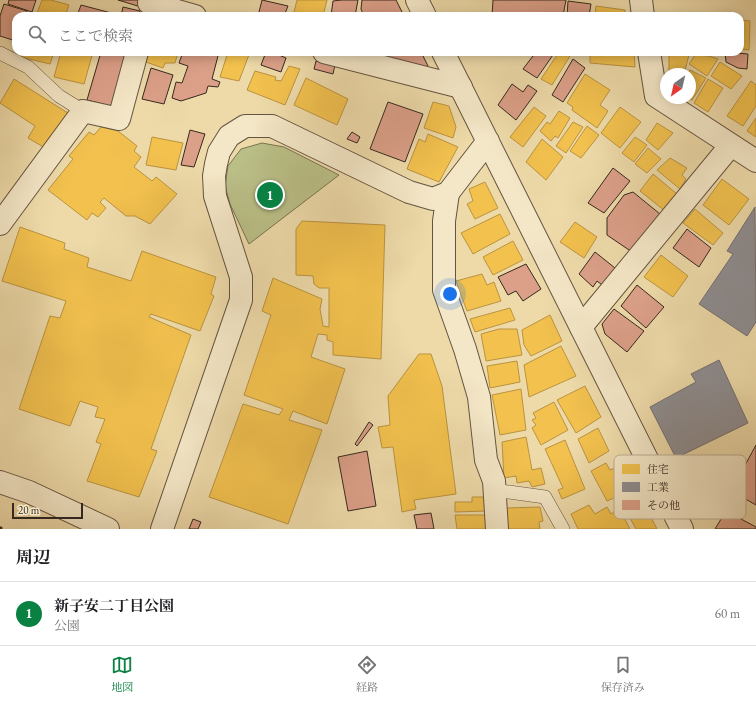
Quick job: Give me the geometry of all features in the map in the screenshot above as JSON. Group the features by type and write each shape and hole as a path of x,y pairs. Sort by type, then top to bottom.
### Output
{"street":[{"path":"417,0 423,12"},
{"path":"641,0 642,12"},
{"path":"148,6 176,12"},
{"path":"0,224 83,111 119,119 135,56"},
{"path":"340,56 461,86"},
{"path":"446,56 645,455"},
{"path":"650,56 656,96 756,161"},
{"path":"162,529 241,300 241,277 215,196 214,176 216,164 219,152 229,136 245,126 272,126 409,192 432,199 448,192 488,140"},
{"path":"581,327 731,145"},
{"path":"448,192 444,221 444,290 466,348 479,397 486,460 494,481 497,529"},
{"path":"0,482 29,492 108,529"},
{"path":"677,519 682,529"}],"lane":[{"path":"0,52 28,67 59,96 83,111"},
{"path":"494,490 545,497 563,529"}],"green space":[{"path":"262,143 284,147 339,175 249,244 230,204 225,186 228,166 241,149"}],"building: 住宅":[{"path":"42,0 51,0 69,5 66,12 38,12"},
{"path":"297,0 327,0 324,12 294,12"},
{"path":"596,6 625,10 625,12 595,12"},
{"path":"744,20 750,21 749,50 744,49"},
{"path":"21,56 53,56 50,64"},
{"path":"60,56 92,56 84,84 54,77"},
{"path":"148,56 177,56 175,63 165,63 163,68 146,62"},
{"path":"227,56 248,56 239,81 220,77"},
{"path":"556,56 570,56 552,85 541,79"},
{"path":"590,56 634,56 635,67 590,63"},
{"path":"669,56 689,56 686,68 669,68"},
{"path":"694,56 709,56 718,59 707,76 689,64"},
{"path":"720,62 742,76 731,89 711,76"},
{"path":"289,66 300,69 285,105 247,90 255,71 276,77 275,80 281,81"},
{"path":"696,73 706,78 696,94"},
{"path":"585,74 610,90 600,105 608,111 597,128 572,110 573,107 567,103"},
{"path":"306,78 348,99 337,125 294,105"},
{"path":"14,79 71,115 47,149 28,138 35,126 0,103"},
{"path":"708,79 723,88 708,112 696,104 696,100"},
{"path":"751,81 756,85 756,106 743,126 727,116"},
{"path":"433,102 449,106 456,127 453,138 424,128"},
{"path":"534,107 546,116 523,147 510,137"},
{"path":"620,107 641,122 620,148 601,133"},
{"path":"559,111 570,118 558,138 555,136 551,141 540,131 547,122 550,124"},
{"path":"756,118 756,137 747,131"},
{"path":"573,122 583,127 566,153 556,146"},
{"path":"657,123 673,133 658,150 646,140"},
{"path":"587,126 599,135 581,158 570,151"},
{"path":"101,127 118,131 137,146 134,151 141,157 134,167 152,181 156,177 177,194 150,224 135,216 126,216 104,198 100,202 106,208 98,217 92,213 87,220 48,190 73,159 69,156 89,132 94,135"},
{"path":"428,134 458,147 439,182 407,169 419,139 425,142"},
{"path":"152,137 183,143 176,170 146,165"},
{"path":"635,137 647,145 634,162 622,153"},
{"path":"542,139 563,157 546,180 526,162"},
{"path":"648,148 661,159 647,173 635,164"},
{"path":"670,158 687,168 682,175 686,179 680,189 657,170"},
{"path":"653,174 677,194 665,211 640,191"},
{"path":"722,179 749,199 729,225 703,205"},
{"path":"485,182 498,208 475,219 467,204 473,201 469,189"},
{"path":"695,209 723,233 713,245 683,223"},
{"path":"500,214 510,234 473,254 461,233"},
{"path":"302,221 385,225 381,359 333,355 333,342 327,340 327,335 318,334 311,357 345,369 327,424 293,411 289,420 322,430 288,524 209,497 243,404 279,415 283,409 244,395 271,315 262,311 273,278 322,299 320,309 323,326 329,327 329,288 319,288 314,284 313,276 296,275 296,229"},
{"path":"575,222 597,237 584,258 560,242"},
{"path":"20,227 65,243 64,249 89,258 87,267 131,281 142,251 216,277 211,294 214,296 200,331 151,314 149,317 191,335 151,449 157,451 139,497 87,481 101,444 96,442 105,419 95,417 98,407 80,401 70,426 19,409 50,316 60,318 66,301 2,281"},
{"path":"513,241 523,260 493,275 483,257"},
{"path":"661,255 688,276 673,297 644,277"},
{"path":"482,274 487,285 494,282 501,301 467,311 456,281"},
{"path":"510,308 515,320 475,332 470,319"},
{"path":"550,315 562,341 531,356 524,345 522,330"},
{"path":"499,329 517,329 522,355 486,361 481,334"},
{"path":"561,346 576,376 529,397 524,365"},
{"path":"419,354 431,354 442,386 456,494 414,500 416,509 402,512 393,447 382,448 378,427 390,425 388,396"},
{"path":"517,361 520,382 490,388 487,366"},
{"path":"585,386 601,417 576,433 557,400"},
{"path":"521,389 526,430 500,435 492,395"},
{"path":"554,402 568,430 541,445 532,428 536,425 532,420 536,418 533,413"},
{"path":"598,428 609,451 589,463 578,439"},
{"path":"526,437 532,470 541,468 545,484 532,487 529,481 517,483 516,476 504,478 502,442"},
{"path":"565,440 585,489 562,499 558,490 563,488 545,449"},
{"path":"606,463 610,470 614,468 614,498 607,501 591,471"},
{"path":"472,497 487,497 487,511 455,512 455,502 472,502"},
{"path":"589,505 595,514 607,507 611,514 614,512 614,519 625,519 630,529 578,529 571,514"},
{"path":"540,507 543,521 539,522 540,529 508,529 506,508"},
{"path":"455,515 485,515 487,529 457,529"},
{"path":"630,519 652,519 657,529 636,529"}],"building: 工業":[{"path":"755,207 756,322 747,336 699,304 733,254 727,251"},
{"path":"719,360 748,423 682,455 674,455 650,407 696,382 691,374"}],"building: その他":[{"path":"9,0 36,0 32,12 8,4"},
{"path":"118,0 143,0 141,7"},
{"path":"262,0 288,6 286,12 259,12"},
{"path":"358,0 356,12 332,12 333,1"},
{"path":"362,0 396,0 402,12 362,12 361,9"},
{"path":"493,0 566,0 564,12 492,12"},
{"path":"568,1 591,4 590,12 567,12"},
{"path":"4,4 27,11 12,12 12,40 0,36 0,16"},
{"path":"81,5 107,12 78,12"},
{"path":"123,7 140,11 140,12 122,12"},
{"path":"744,54 748,54 747,69 738,68 726,62 725,56 744,56"},
{"path":"100,56 130,56 114,107 87,100"},
{"path":"182,56 218,56 212,79 220,82 218,87 208,86 206,93 181,101 172,98 176,82 182,83 188,66 179,63"},
{"path":"264,56 281,56 286,58 281,72 261,65"},
{"path":"384,56 423,56 428,66 425,69 386,60"},
{"path":"533,56 552,56 537,78 523,69"},
{"path":"573,59 585,68 563,102 552,95"},
{"path":"316,61 335,65 333,74 314,69"},
{"path":"151,68 173,75 164,104 142,99"},
{"path":"512,84 523,92 528,85 537,91 516,120 498,105"},
{"path":"388,102 423,114 405,162 370,149"},
{"path":"190,130 205,134 194,167 181,165"},
{"path":"352,132 360,137 357,143 347,139"},
{"path":"613,168 630,181 604,213 588,203"},
{"path":"633,192 660,214 632,252 607,235 607,218 624,195"},
{"path":"687,229 711,248 699,267 673,248"},
{"path":"595,252 620,272 606,288 597,281 593,287 579,274"},
{"path":"526,264 541,289 523,301 516,291 508,295 498,277"},
{"path":"637,285 664,307 646,328 621,306"},
{"path":"614,309 644,331 627,352 605,334 602,324"},
{"path":"369,422 373,425 357,446 355,444"},
{"path":"756,445 756,505 746,499 746,463"},
{"path":"367,451 376,506 348,511 338,457"},
{"path":"431,513 434,529 417,529 414,515"},
{"path":"193,519 201,522 198,529 189,529"},
{"path":"721,519 741,519 756,527 756,529 715,529"}],"place":[{"name":"新子安二丁目公園","path":"270,195"}]}
